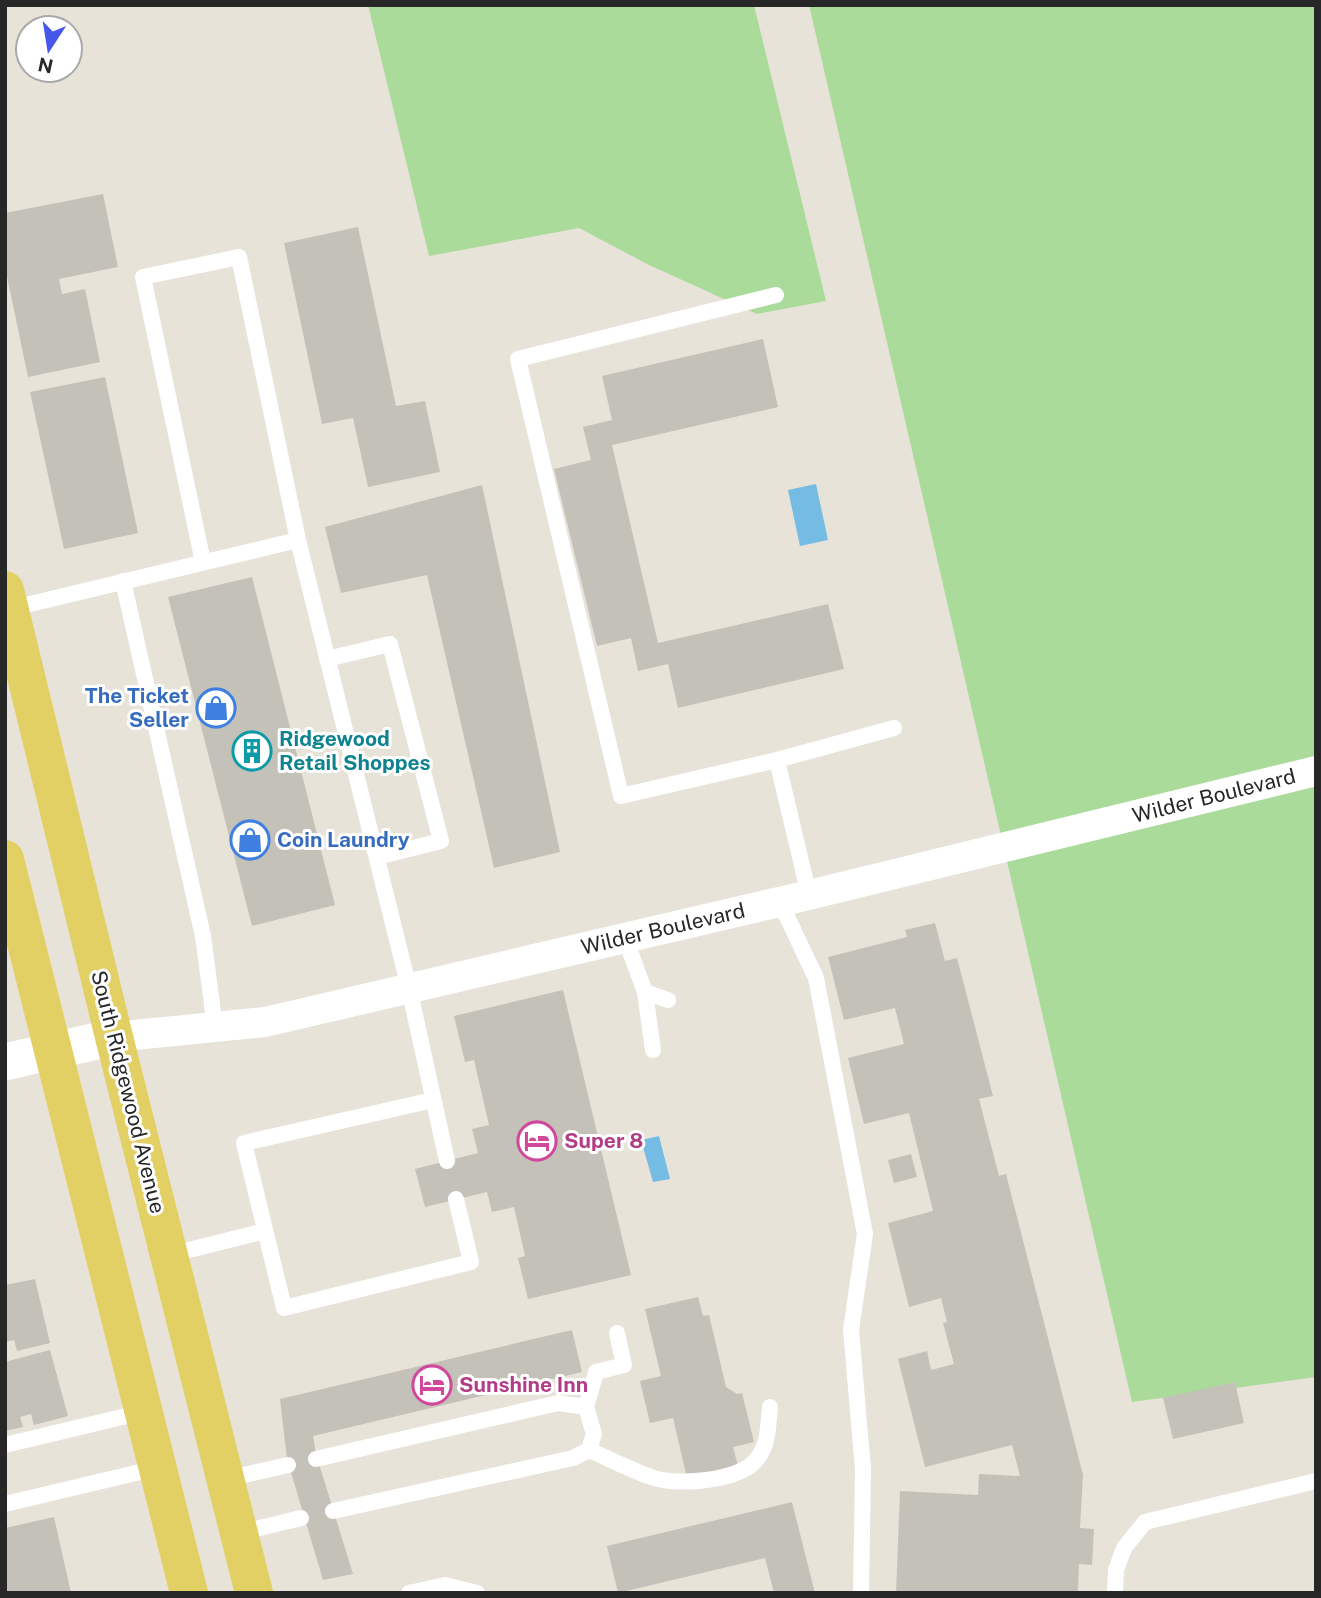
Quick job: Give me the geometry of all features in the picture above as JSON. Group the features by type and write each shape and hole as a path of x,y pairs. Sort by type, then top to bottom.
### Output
{"main road":[{"name":"South Ridgewood Avenue","path":"7,599 254,1593"},
{"path":"6,869 188,1593"}],"street":[{"name":"Wilder Boulevard","path":"5,1062 114,1037 265,1021 780,902 1316,771"}],"lane":[{"path":"203,562 143,277 239,257 298,540 409,988 447,1161"},
{"path":"776,295 518,359 621,796 777,760 894,728"},
{"path":"7,599 122,581 298,540"},
{"path":"122,581 203,936 215,1027"},
{"path":"327,659 390,644 441,841 377,857"},
{"path":"777,760 809,895"},
{"path":"780,902 816,978 865,1234 851,1330 863,1469 861,1593"},
{"path":"625,938 646,992 653,1050"},
{"path":"646,992 668,1000"},
{"path":"433,1100 244,1143 284,1308 471,1262 456,1199"},
{"path":"169,1255 265,1231"},
{"path":"333,1511 573,1458 589,1450 594,1434 586,1407 596,1372 624,1365 617,1333"},
{"path":"316,1459 558,1403 586,1407"},
{"path":"589,1450 656,1479 695,1482 737,1474 757,1460 767,1438 770,1407"},
{"path":"5,1445 143,1412"},
{"path":"226,1479 288,1465"},
{"path":"5,1504 158,1468"},
{"path":"1115,1593 1116,1570 1124,1548 1145,1522 1316,1481"},
{"path":"239,1533 301,1518"},
{"path":"409,1593 445,1585 477,1593"}],"green space":[{"path":"368,5 754,5 826,301 757,314 649,265 579,228 429,256"},
{"path":"809,5 1316,5 1316,1377 1132,1402"}],"water":[{"path":"816,484 828,540 800,546 788,490"},
{"path":"659,1136 670,1179 653,1182 641,1140"}],"building":[{"path":"103,194 118,267 59,279 62,294 85,289 100,362 28,377 5,267 5,213"},
{"path":"358,227 396,406 425,401 440,472 368,487 353,418 322,424 284,243"},
{"path":"763,339 778,407 612,445 658,643 828,604 844,669 678,708 668,664 638,671 631,638 597,646 554,469 591,460 583,427 612,420 602,376"},
{"path":"105,377 138,533 64,549 30,392"},
{"path":"482,485 560,852 494,868 427,575 341,593 325,527"},
{"name":"Ridgewood Retail Shoppes","path":"252,577 335,905 252,926 168,597"},
{"path":"935,923 945,961 957,958 993,1096 979,1099 999,1176 1006,1174 1083,1475 1080,1528 1094,1529 1092,1565 1079,1564 1078,1593 896,1593 900,1491 978,1495 979,1474 1020,1476 1012,1445 925,1467 898,1359 927,1351 931,1370 954,1364 943,1323 947,1322 941,1298 909,1307 888,1223 933,1211 909,1113 864,1124 848,1058 904,1044 895,1008 844,1020 828,957 907,937 905,930"},
{"name":"Super 8","path":"563,990 631,1275 528,1299 518,1258 525,1256 514,1207 492,1212 487,1192 425,1207 415,1169 478,1153 472,1129 489,1125 474,1060 465,1062 454,1016"},
{"path":"911,1154 917,1177 894,1183 888,1160"},
{"path":"35,1279 50,1343 17,1351 14,1340 5,1342 5,1285"},
{"path":"698,1297 703,1316 709,1315 726,1387 737,1394 742,1393 754,1442 733,1447 738,1466 687,1478 673,1418 650,1423 640,1381 661,1376 645,1309"},
{"name":"Sunshine Inn","path":"572,1330 582,1372 313,1436 316,1454 353,1574 323,1580 287,1459 280,1399"},
{"path":"50,1350 68,1416 34,1425 31,1414 20,1417 23,1427 5,1431 5,1362"},
{"path":"1235,1382 1244,1423 1173,1439 1163,1398"},
{"path":"792,1502 815,1593 774,1593 765,1558 618,1593 607,1546"},
{"path":"54,1517 71,1593 5,1593 5,1528"}],"place":[{"name":"The Ticket Seller","path":"216,708"},
{"name":"Ridgewood Retail Shoppes","path":"252,751"},
{"name":"Coin Laundry","path":"250,840"},
{"name":"Super 8","path":"537,1141"},
{"name":"Sunshine Inn","path":"432,1385"}]}
